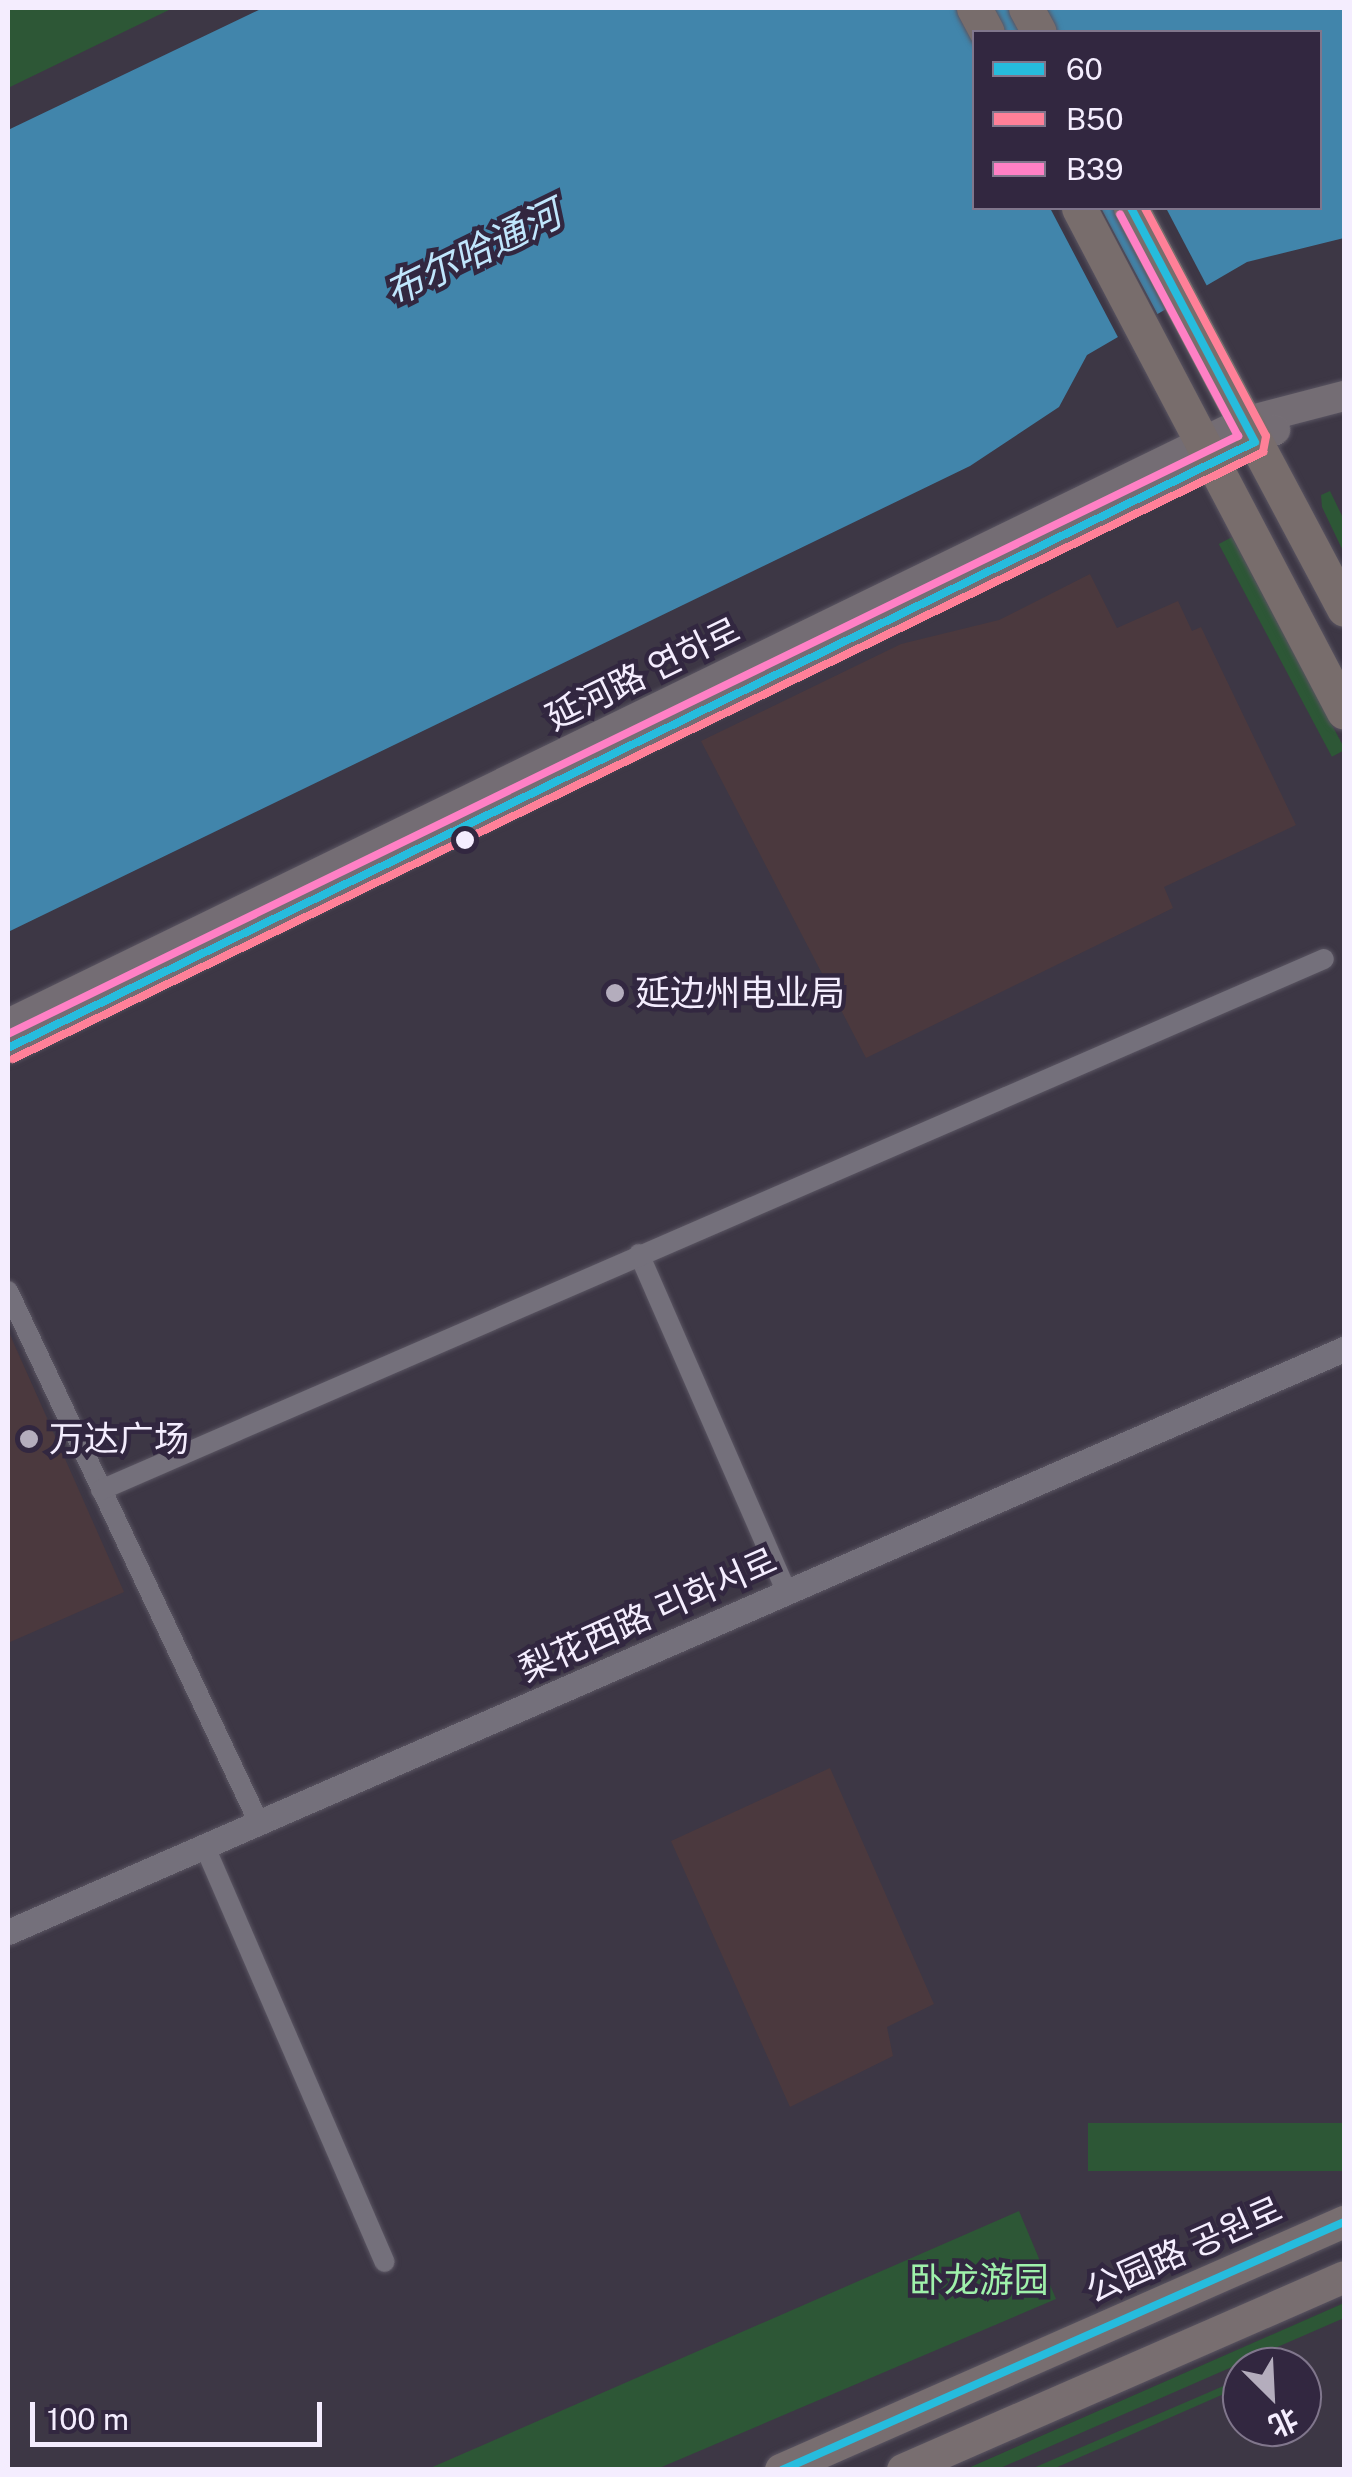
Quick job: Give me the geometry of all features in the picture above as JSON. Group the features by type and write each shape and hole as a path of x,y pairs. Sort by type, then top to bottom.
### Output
{"highway":[{"path":"974,8 987,30"},
{"path":"1026,8 1039,30"},
{"path":"1080,210 1344,712"},
{"path":"1132,210 1344,609"}],"main road":[{"name":"延河路 연하로","path":"8,1048 1208,452 1330,400"},
{"name":"延河路 연하로","path":"8,1024 1208,452"},
{"name":"公园路 공원로","path":"781,2470 1344,2222"},
{"path":"903,2470 1344,2277"}],"street":[{"path":"101,1490 1324,959"},
{"path":"638,1254 786,1593"},
{"path":"8,1290 259,1823"},
{"name":"梨花西路 리화서로","path":"8,1932 1344,1350"},
{"path":"204,1846 385,2262"}],"shaded area":[{"path":"1090,574 1117,628 1178,601 1192,631 1201,627 1296,825 1164,887 1173,908 866,1058 701,741 901,644 999,620"},
{"name":"万达广场","path":"8,1330 124,1592 8,1643"},
{"path":"830,1768 934,2004 887,2027 893,2056 790,2107 671,1841"}],"green space":[{"path":"8,8 173,8 8,88"},
{"path":"1330,491 1344,520 1344,553 1322,507 1321,495"},
{"path":"1232,537 1344,748 1332,757 1219,544"},
{"path":"1088,2123 1344,2123 1344,2171 1088,2171"},
{"name":"卧龙游园","path":"1019,2211 1056,2299 657,2469 428,2469"},
{"path":"1344,2303 1344,2318 1278,2347 1244,2347"},
{"path":"1222,2357 1222,2371 998,2469 966,2469"},
{"path":"1222,2387 1222,2395 1053,2469 1031,2469"}],"water":[{"name":"布尔哈通河","path":"263,8 1344,8 1344,238 1247,262 1087,355 1059,407 970,466 8,932 8,130"}],"pier":[{"path":"1051,210 1102,210 1159,317 1120,341"},
{"path":"1116,210 1167,210 1208,288 1169,311"}],"transit line":[{"name":"60","path":"8,1048 1255,442 1132,210"},
{"name":"B50","path":"13,1059 1263,452 1266,436 1146,210"},
{"name":"B39","path":"8,1034 1238,436 1120,214"},
{"name":"60","path":"782,2470 1344,2222"}],"place":[{"name":"延边州电业局","path":"615,993"},
{"name":"万达广场","path":"29,1439"}]}
